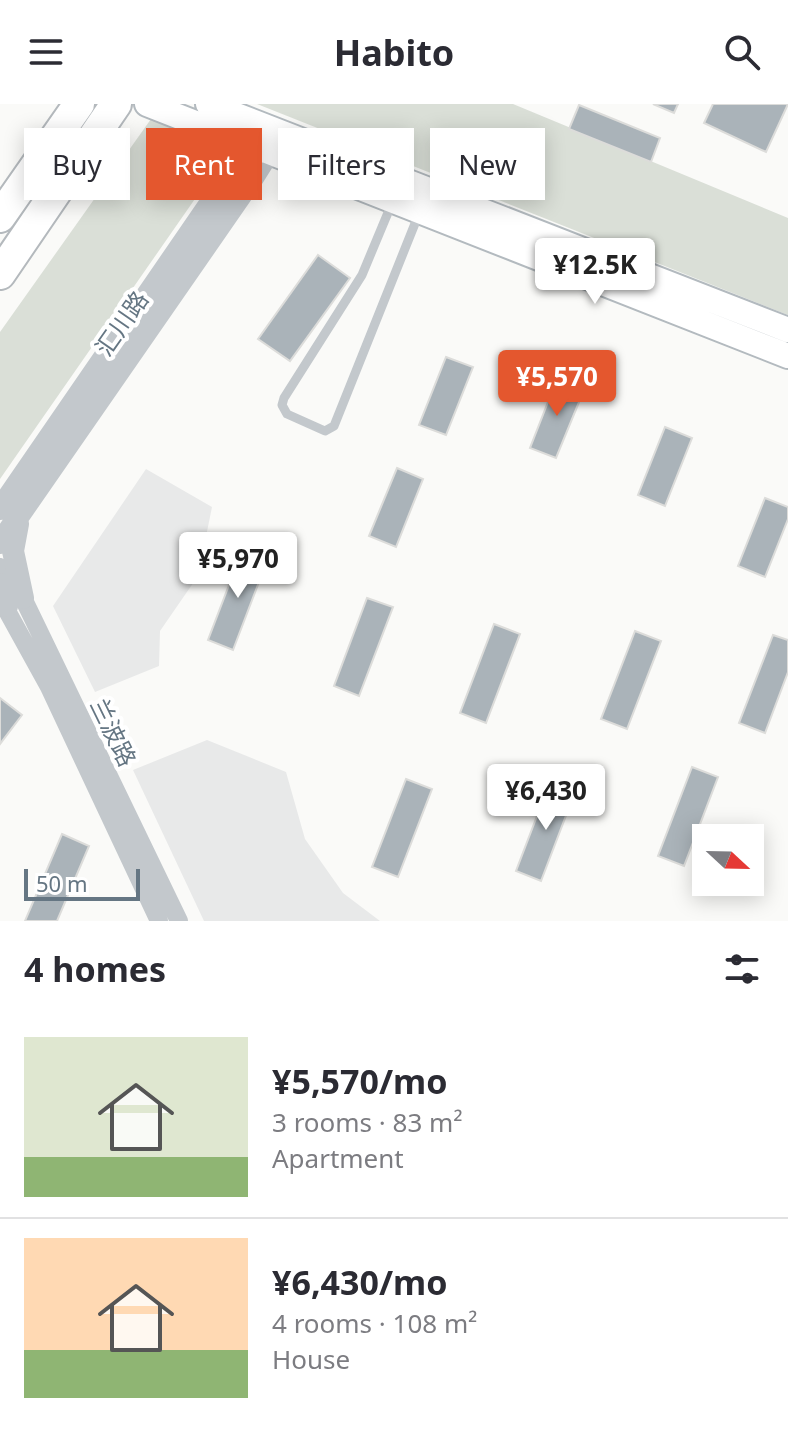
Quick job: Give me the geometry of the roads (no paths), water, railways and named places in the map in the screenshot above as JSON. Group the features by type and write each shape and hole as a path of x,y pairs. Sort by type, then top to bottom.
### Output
{"highway":[{"path":"0,183 55,104"},
{"path":"0,217 79,104"},
{"path":"0,274 116,104"}],"main road":[{"path":"147,104 278,145"},
{"path":"208,104 266,141"},
{"path":"262,147 266,141"},
{"path":"414,196 788,356"},
{"path":"414,200 424,200 788,330"}],"street":[{"name":"汇川路","path":"0,543 10,506 225,200"},
{"path":"0,520 10,506"},
{"path":"10,506 15,533 10,601"},
{"name":"兰波路","path":"0,567 10,601 159,921"},
{"path":"0,584 10,601"},
{"name":"兰波路","path":"10,601 179,921"}],"lane":[{"path":"393,200 362,275 284,398 284,410 292,418 325,431 334,426 424,200"}]}
